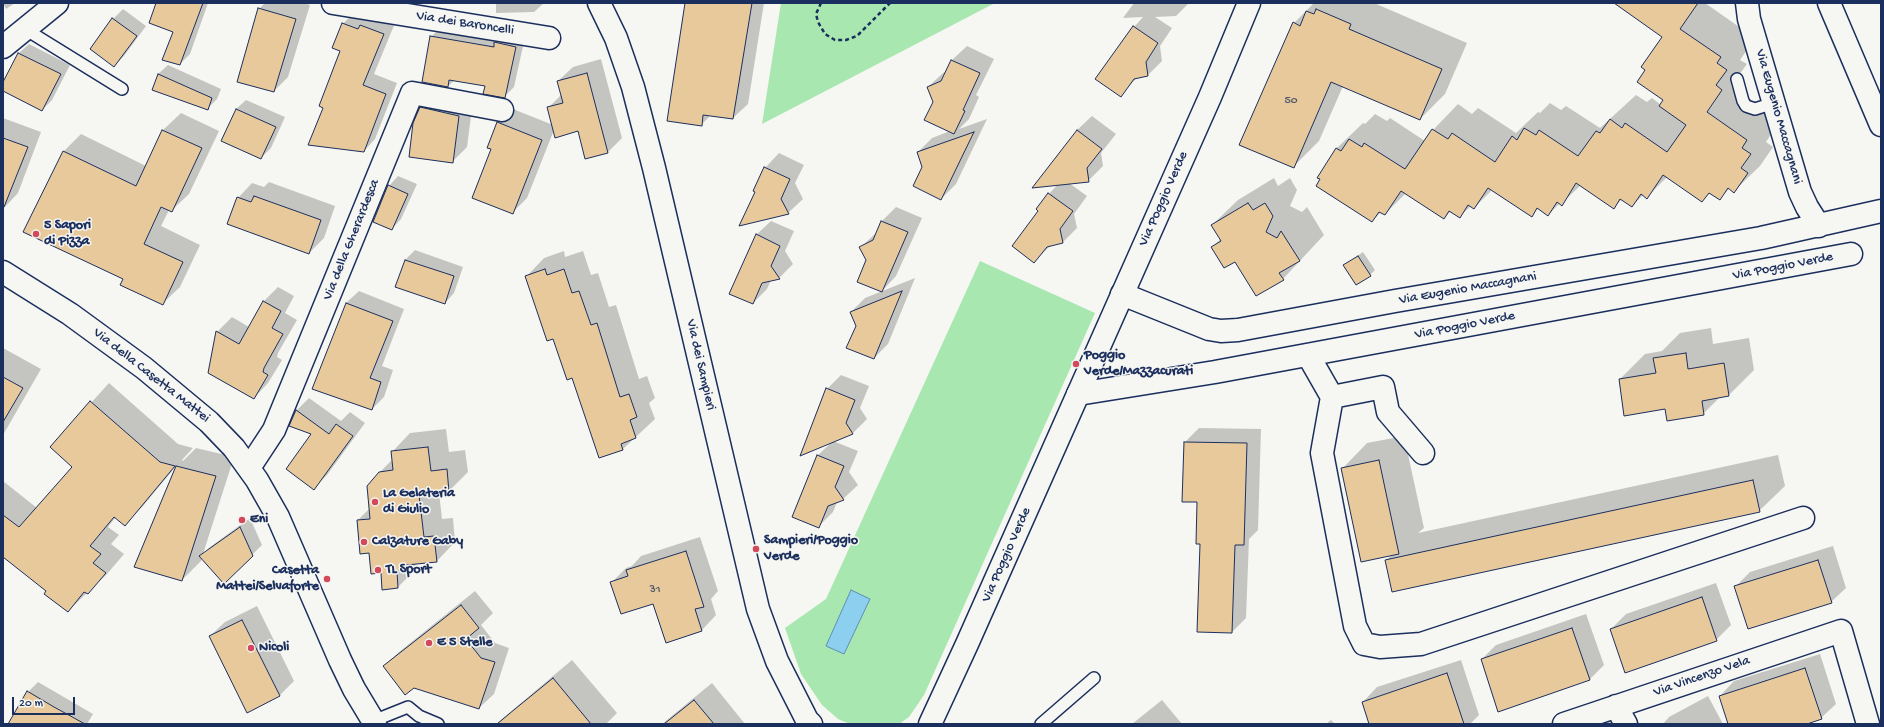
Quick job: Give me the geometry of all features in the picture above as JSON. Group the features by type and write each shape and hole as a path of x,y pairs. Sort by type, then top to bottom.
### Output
{"street":[{"path":"3,47 57,3"},
{"name":"Via dei Baroncelli","path":"333,3 549,38"},
{"name":"Via dei Sampieri","path":"599,3 616,38 633,87 654,168 758,609 777,662 808,723"},
{"name":"Via Poggio Verde","path":"929,721 967,644 1210,97 1249,3"},
{"name":"Via Eugenio Maccagnani","path":"1747,3 1749,19 1800,192 1807,207 1819,226"},
{"path":"1829,3 1881,125"},
{"name":"Via della Gherardesca","path":"249,468 274,430 412,93 502,110"},
{"name":"Via Eugenio Maccagnani","path":"1122,294 1209,329 1221,332 1658,257 1819,226 1881,211"},
{"name":"Via Poggio Verde","path":"1078,394 1308,355 1851,254"},
{"name":"Via della Casetta Mattei","path":"3,272 70,314 167,386 227,439 249,468 268,499 288,537 340,660 370,723"},
{"path":"1308,355 1332,397 1322,453 1355,626 1364,644 1380,647 1421,644 1803,518"},
{"path":"1332,397 1383,387 1388,412 1423,453"},
{"name":"Via Vincenzo Vela","path":"1564,724 1621,715 1841,630 1868,724"}],"lane":[{"path":"25,29 122,89"},
{"path":"1737,79 1743,101 1746,106 1755,109 1774,103"},
{"path":"1041,724 1094,678"},
{"path":"370,723 408,707 419,716 438,724"}],"path":[{"path":"821,3 816,14 818,22 825,34 835,40 846,40 856,36 890,3"}],"green space":[{"path":"781,3 995,3 762,124"},
{"path":"980,261 1095,313 924,695 909,717 899,724 850,724 838,719 822,705 801,674 785,628 826,599"}],"water":[{"path":"851,590 870,599 844,654 826,646"}],"building":[{"path":"156,3 203,3 180,65 162,60 173,32 149,23"},
{"path":"685,3 752,3 733,119 703,115 702,126 667,121"},
{"path":"1614,3 1698,3 1680,29 1721,57 1717,63 1727,70 1716,85 1722,90 1707,112 1747,140 1742,148 1751,154 1741,168 1748,173 1734,193 1728,188 1720,200 1709,193 1702,202 1663,175 1647,199 1641,194 1632,207 1620,199 1614,209 1576,183 1562,206 1557,202 1548,216 1537,208 1532,217 1488,188 1474,209 1468,205 1460,218 1449,211 1444,219 1401,191 1385,215 1379,212 1372,222 1316,186 1320,179 1317,178 1336,148 1341,151 1349,139 1362,147 1364,143 1405,169 1432,129 1448,139 1452,133 1495,162 1512,136 1517,140 1524,128 1536,135 1539,130 1578,156 1596,131 1600,133 1610,119 1622,128 1625,123 1667,152 1686,125 1659,106 1663,100 1637,82 1645,70 1641,67 1662,37"},
{"path":"258,8 296,19 274,92 237,82"},
{"path":"1316,9 1351,24 1349,29 1442,69 1420,120 1331,82 1294,168 1239,145 1293,22 1300,26 1306,11 1314,14"},
{"path":"112,18 137,36 114,67 90,49"},
{"path":"342,23 358,29 360,25 384,34 363,85 386,94 364,152 308,145 323,108 319,106 340,51 332,48"},
{"path":"1133,26 1158,43 1146,62 1148,76 1134,79 1121,97 1095,79"},
{"path":"430,36 494,47 494,42 516,47 505,98 483,94 485,86 449,80 448,87 422,82"},
{"path":"18,53 61,74 42,111 3,91 3,82"},
{"path":"951,60 980,73 954,134 924,120 933,102 927,87 941,81"},
{"path":"587,73 608,153 585,159 578,131 555,138 547,107 563,103 557,81"},
{"path":"158,74 212,98 208,110 152,90"},
{"path":"420,107 459,116 453,163 409,157 413,123"},
{"path":"236,109 276,127 261,159 221,141"},
{"path":"497,122 542,140 513,214 472,198 491,149 487,148"},
{"path":"162,130 202,148 172,212 161,207 144,244 183,262 163,305 120,285 123,279 23,232 63,151 136,186"},
{"path":"1077,130 1102,149 1087,168 1089,182 1032,188"},
{"path":"974,132 941,200 913,186 922,167 917,152"},
{"path":"3,138 28,147 4,207 3,207"},
{"path":"764,167 790,179 781,199 789,214 739,226 755,192 753,191"},
{"path":"388,185 408,194 392,230 373,222"},
{"path":"1048,193 1073,211 1060,229 1063,243 1047,247 1034,263 1012,246 1038,211 1036,209"},
{"path":"254,196 321,220 309,254 227,224 237,197 251,202"},
{"path":"1248,203 1253,210 1265,203 1273,216 1266,232 1277,238 1281,231 1300,261 1279,273 1284,280 1256,296 1235,262 1224,268 1211,247 1221,241 1211,225"},
{"path":"881,221 908,232 882,292 857,282 866,260 859,247 873,240"},
{"path":"756,234 780,246 771,266 780,279 762,283 753,304 729,294"},
{"path":"1358,256 1371,276 1356,285 1343,265"},
{"path":"405,260 454,276 445,304 395,287"},
{"path":"545,269 547,275 564,269 572,293 579,291 591,325 597,323 620,397 629,394 637,417 630,420 636,438 621,444 623,450 599,458 572,378 567,380 553,339 547,341 525,276"},
{"path":"902,291 874,359 846,348 856,326 850,312"},
{"path":"263,301 281,311 272,328 283,334 264,368 263,372 268,375 254,399 208,373 216,331 239,344"},
{"path":"346,303 393,321 370,378 381,382 372,410 312,389"},
{"path":"1686,353 1688,369 1724,363 1729,396 1702,401 1704,415 1667,421 1665,409 1624,416 1619,379 1656,373 1653,358"},
{"path":"3,377 23,388 3,422"},
{"path":"826,388 855,400 846,423 853,434 800,456"},
{"path":"90,401 160,462 175,466 125,526 114,517 90,546 101,554 93,563 106,573 88,594 84,592 68,612 44,594 46,591 3,557 3,515 19,527 72,467 50,447"},
{"path":"296,410 329,434 336,424 353,436 314,490 286,469 311,434 289,426"},
{"path":"1184,442 1247,443 1244,545 1235,545 1232,633 1197,632 1200,544 1196,544 1197,502 1182,502"},
{"path":"428,447 431,471 447,469 449,492 419,495 424,537 434,536 437,562 406,565 407,570 397,571 398,588 382,590 381,573 371,574 369,553 360,554 357,520 370,519 367,486 379,472 393,470 391,451"},
{"path":"817,455 844,466 835,487 844,500 828,506 819,528 792,517"},
{"path":"1379,460 1399,554 1361,562 1341,468"},
{"path":"176,466 216,476 182,581 134,567"},
{"path":"1753,480 1760,512 1392,592 1385,560"},
{"path":"240,527 253,556 224,584 199,556"},
{"path":"686,551 704,607 695,609 702,631 666,643 653,604 621,614 610,582 628,576 626,570"},
{"path":"1818,560 1832,603 1748,629 1734,586"},
{"path":"1702,597 1717,641 1625,673 1610,629"},
{"path":"461,605 479,628 466,639 481,658 495,662 479,709 414,688 405,695 383,666"},
{"path":"242,620 280,696 247,713 209,636"},
{"path":"1572,628 1590,680 1498,712 1481,659"},
{"path":"1805,668 1822,719 1807,724 1728,724 1719,696"},
{"path":"1447,673 1464,724 1369,724 1362,702"},
{"path":"553,678 591,724 497,724 515,709"},
{"path":"27,691 54,707 85,724 8,724"},
{"path":"694,700 714,724 664,724"}],"place":[{"name":"5 Sapori di Pizza","path":"36,234"},
{"name":"Poggio Verde/Mazzacurati","path":"1076,364"},
{"name":"La Gelateria di Giulio","path":"375,502"},
{"name":"Eni","path":"242,520"},
{"name":"Calzature Gaby","path":"364,542"},
{"name":"Sampieri/Poggio Verde","path":"756,549"},
{"name":"TL Sport","path":"378,570"},
{"name":"Casetta Mattei/Selvaforte","path":"327,579"},
{"name":"E 5 Stelle","path":"429,643"},
{"name":"Nicoli","path":"251,648"}]}
